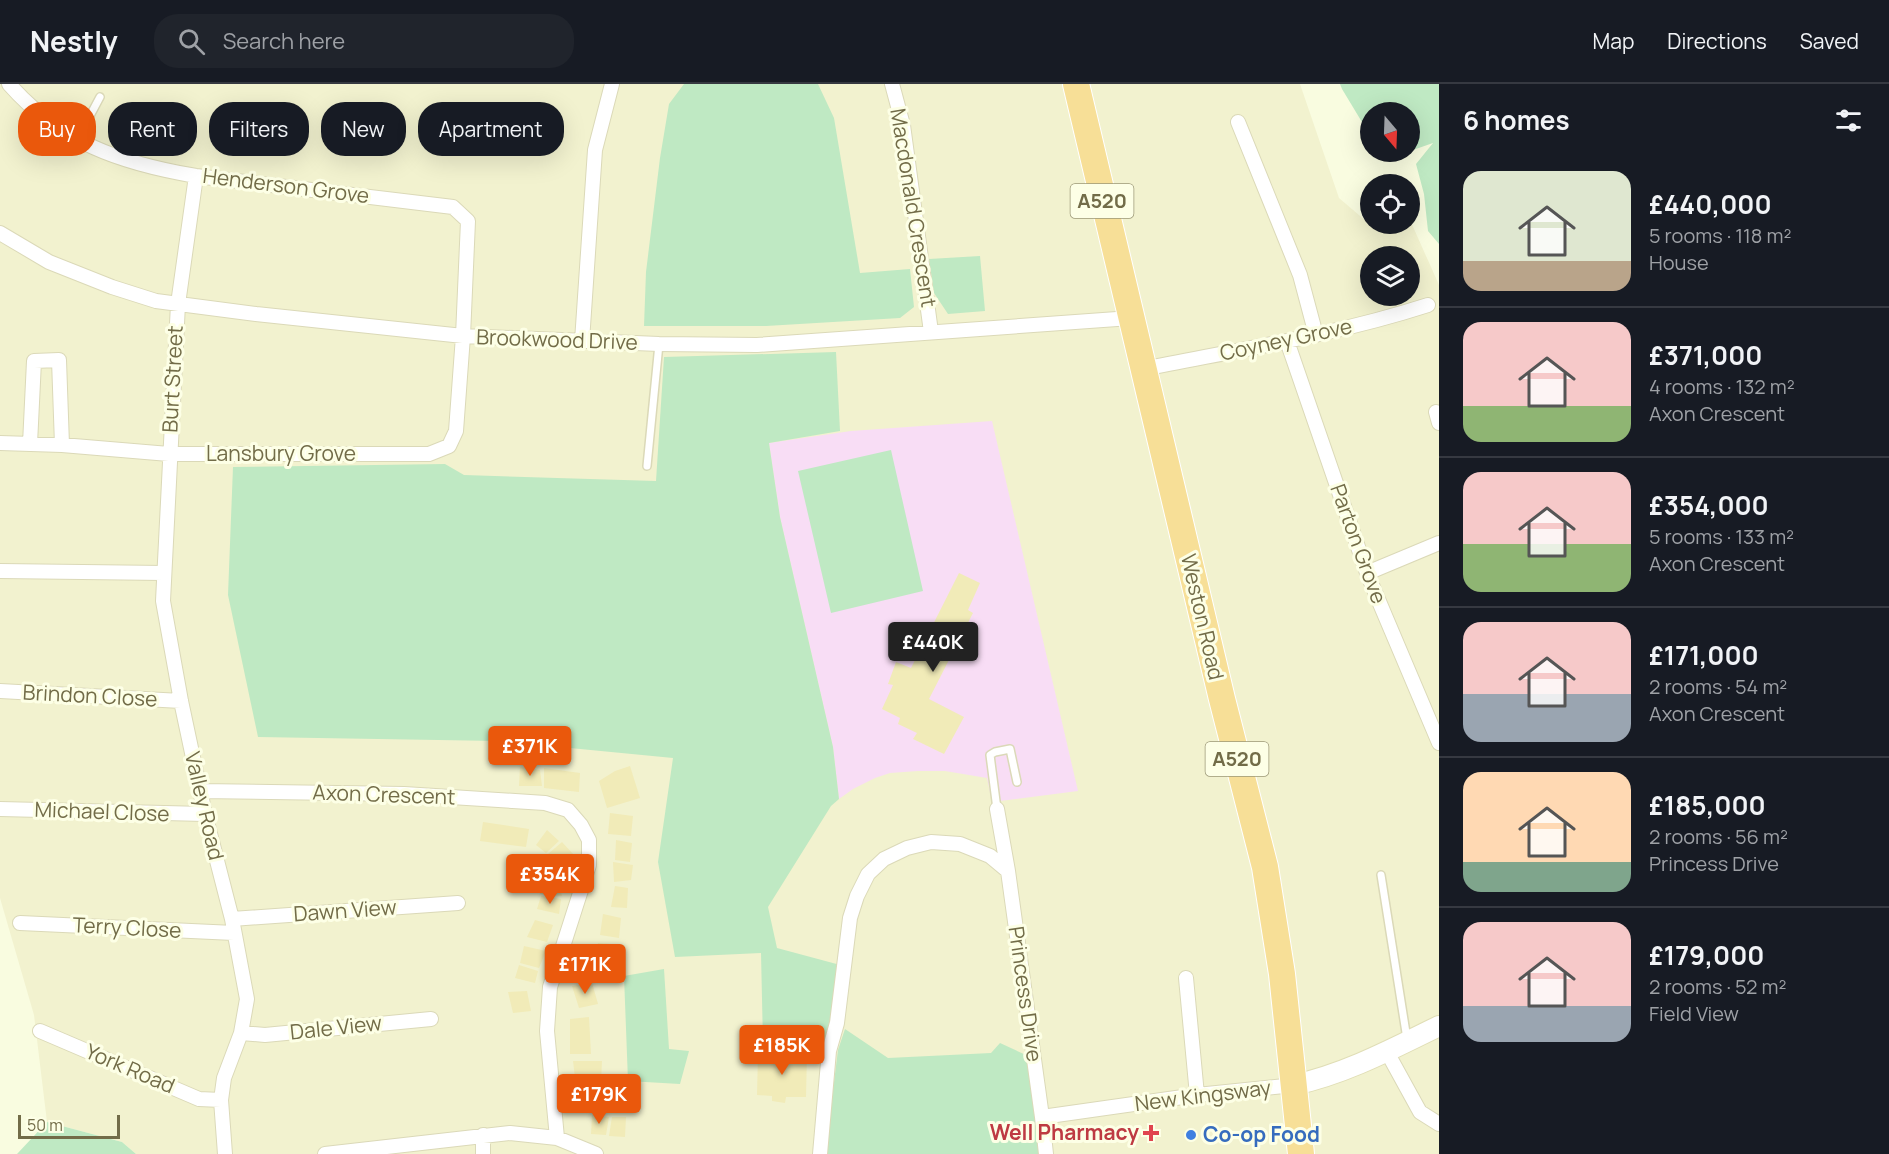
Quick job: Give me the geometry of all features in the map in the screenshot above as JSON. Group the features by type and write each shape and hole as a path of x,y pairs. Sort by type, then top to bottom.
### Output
{"highway":[{"name":"Weston Road","path":"1076,84 1222,699 1265,867 1282,974 1300,1154"}],"street":[{"name":"Henderson Grove","path":"9,84 28,102"},
{"path":"582,341 595,150 612,84"},
{"name":"Macdonald Crescent","path":"892,84 903,125 931,332"},
{"path":"1238,122 1300,275 1316,335"},
{"name":"Henderson Grove","path":"96,150 126,161 196,176 453,207 468,220 463,336"},
{"name":"Burt Street","path":"169,454 178,304 196,176"},
{"name":"Brookwood Drive","path":"0,233 49,262 156,302 463,336 659,344 757,345 1131,318"},
{"name":"Coyney Grove","path":"1143,369 1316,335 1392,317 1428,305"},
{"name":"Lansbury Grove","path":"0,443 62,445 169,454 429,454 449,446 456,431 463,336"},
{"name":"Parton Grove","path":"1287,341 1367,573 1439,743"},
{"path":"30,444 33,361 60,360 62,445"},
{"name":"Valley Road","path":"169,454 163,601 181,701 205,814 233,926 247,999 241,1032 224,1078 221,1100 225,1154"},
{"path":"1367,573 1439,543"},
{"path":"0,571 164,573"},
{"name":"Brindon Close","path":"0,691 181,701"},
{"name":"Axon Crescent","path":"200,791 404,794 545,803 568,810 581,825 589,840 589,865 550,987 547,1031 557,1138"},
{"name":"Princess Drive","path":"997,808 1008,871 1042,1117"},
{"name":"Michael Close","path":"0,809 205,814"},
{"path":"820,1154 829,1051 837,1019 850,918 857,896 868,874 884,859 907,848 931,842 960,844 990,856 1008,871"},
{"name":"Dawn View","path":"233,926 458,903"},
{"name":"Terry Close","path":"20,923 233,926"},
{"path":"1186,978 1197,1095"},
{"name":"Dale View","path":"241,1032 265,1035 431,1019"},
{"path":"1294,1085 1317,1080 1387,1052 1439,1026"},
{"name":"York Road","path":"40,1031 199,1099 221,1100"},
{"path":"1387,1052 1420,1112 1439,1124"},
{"name":"New Kingsway","path":"1042,1117 1197,1095 1294,1085"},
{"path":"1042,1117 1046,1154"},
{"path":"325,1154 510,1133 557,1138 596,1154"},
{"path":"483,1135 483,1154"}],"lane":[{"path":"96,104 100,97"},
{"path":"647,466 659,344"},
{"path":"997,808 990,755 1010,749 1017,783"},
{"path":"1381,875 1408,1041"}],"shaded area":[{"path":"0,84 1300,84 1339,198 1360,216 1360,234 1416,234 1439,285 1439,1154 136,1154 122,1142 47,1122 34,1015 0,898"},
{"path":"684,84 818,84 834,118 860,273 910,269 914,307 900,318 766,326 644,326 646,272 660,158 669,104"},
{"path":"1340,84 1439,84 1439,244 1428,231 1424,194 1416,164 1420,162 1433,143 1420,148 1420,102 1360,102 1360,119"},
{"path":"980,256 985,311 948,314 934,293 929,259"},
{"path":"836,352 840,431 769,443 780,517 833,747 839,799 831,806 768,907 777,948 844,966 829,1051 763,1044 761,953 675,957 658,862 673,758 498,741 258,737 228,595 233,467 445,464 464,475 656,481 664,357"},
{"path":"992,421 1078,791 992,802 987,778 945,771 918,771 890,773 875,778 839,799 833,747 780,517 769,443 851,431"},
{"path":"891,450 923,591 831,613 798,471"},
{"path":"664,969 669,1049 689,1051 680,1084 628,1081 624,976"},
{"path":"845,1029 888,1058 991,1053 1000,1043 1026,1055 1039,1127 1038,1154 825,1154 838,1050"},
{"path":"47,1122 122,1142 136,1154 17,1154"}],"building":[{"path":"959,573 980,583 968,610 973,613 929,699 964,717 944,754 913,739 917,733 898,724 900,718 882,709 893,685 888,684 896,662 911,668"},
{"path":"630,766 640,798 607,808 599,781 615,771"},
{"path":"520,767 540,770 542,786 519,786"},
{"path":"544,768 580,773 579,792 544,788"},
{"path":"610,813 633,816 631,836 608,834"},
{"path":"483,822 529,829 526,847 480,841"},
{"path":"547,830 559,841 546,853 536,845"},
{"path":"616,840 632,843 630,862 615,860"},
{"path":"562,842 574,855 561,867 548,854"},
{"path":"613,862 633,865 631,880 614,882"},
{"path":"544,874 563,880 563,889 542,884"},
{"path":"615,886 628,888 627,908 611,907"},
{"path":"541,887 561,891 562,896 540,894"},
{"path":"541,896 561,899 559,914 537,909"},
{"path":"603,914 621,918 619,938 600,935"},
{"path":"535,920 553,925 547,942 527,937"},
{"path":"598,943 611,944 610,957 594,956"},
{"path":"524,946 546,951 539,968 520,963"},
{"path":"596,960 613,961 612,976 594,975"},
{"path":"519,965 538,971 535,983 515,978"},
{"path":"592,983 598,1004 579,1008 572,986"},
{"path":"527,991 531,1011 513,1013 508,992"},
{"path":"589,1017 591,1054 570,1054 570,1019"},
{"path":"807,1053 806,1097 786,1097 785,1103 772,1101 772,1096 757,1095 758,1054"},
{"path":"573,1061 602,1061 601,1083 576,1086"},
{"path":"592,1115 609,1117 606,1135 591,1134"},
{"path":"612,1117 626,1117 625,1137 609,1136"}],"place":[{"name":"Well Pharmacy","path":"1151,1133"},
{"name":"Co-op Food","path":"1191,1135"}]}
